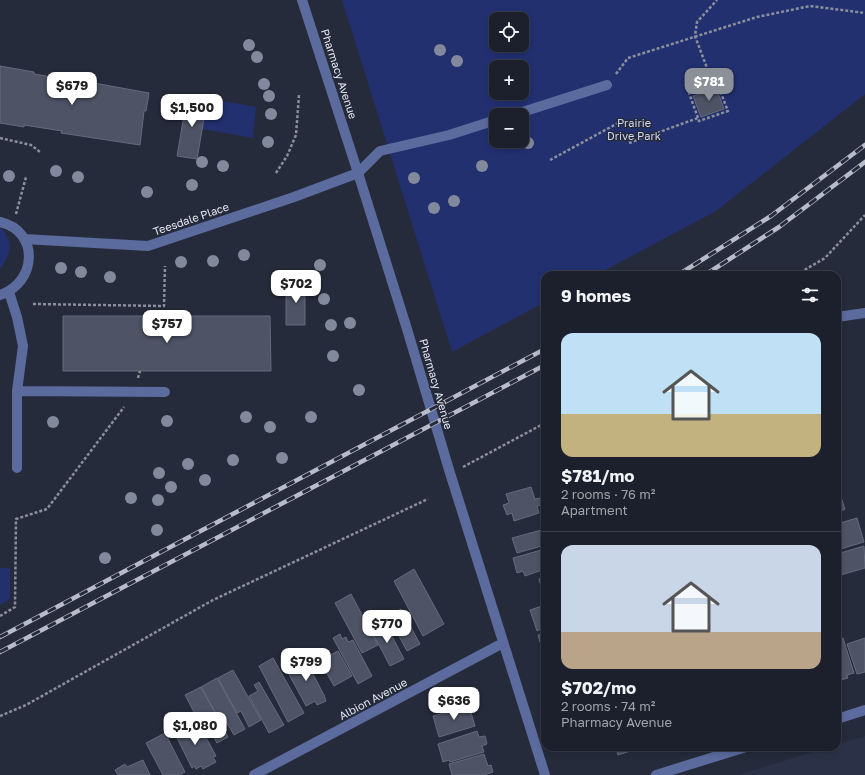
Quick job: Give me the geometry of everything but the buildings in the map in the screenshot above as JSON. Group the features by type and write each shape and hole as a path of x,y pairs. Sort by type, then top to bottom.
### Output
{"street":[{"name":"Pharmacy Avenue","path":"302,0 358,173 545,775"},
{"path":"529,110 607,85"},
{"path":"358,173 380,151 449,135 489,122"},
{"name":"Teesdale Place","path":"24,239 148,246 300,195 358,173"},
{"path":"0,222 13,228 24,239 29,250 29,263 26,274 19,285 5,294 17,317 23,346 17,391 16,468"},
{"path":"841,316 865,313"},
{"path":"17,391 165,392"},
{"name":"Albion Avenue","path":"254,775 503,643"},
{"path":"841,718 865,710"},
{"path":"656,775 733,751"}],"path":[{"path":"713,84 695,36 697,22 717,0"},
{"path":"607,85 628,58 757,17 810,6 865,13"},
{"path":"717,83 728,111 700,121 698,118 689,93 717,83"},
{"path":"276,173 287,156 296,135 299,95"},
{"path":"629,143 698,118"},
{"path":"550,160 620,122"},
{"path":"0,138 32,145 40,152"},
{"path":"13,228 26,177"},
{"path":"803,271 825,258 865,215"},
{"path":"33,304 164,306 165,266"},
{"path":"0,616 15,607 16,519 47,509 122,410 138,392 140,371"},
{"path":"450,473 541,424"},
{"path":"0,716 26,705 213,600 428,499"}],"shaded area":[{"path":"865,736 865,775 739,775 816,751 841,751 841,744"}],"green space":[{"name":"Prairie Drive Park","path":"342,0 865,0 865,94 716,211 604,271 541,271 541,304 452,352"},
{"path":"207,98 256,107 253,138 202,129"},
{"path":"0,227 8,238 10,248 7,258 0,269"},
{"path":"0,568 10,568 10,599 0,605"}],"railway":[{"path":"684,271 771,216 865,145"},
{"path":"711,271 779,227 865,162"},
{"path":"0,637 541,351"},
{"path":"0,652 541,367"}]}
